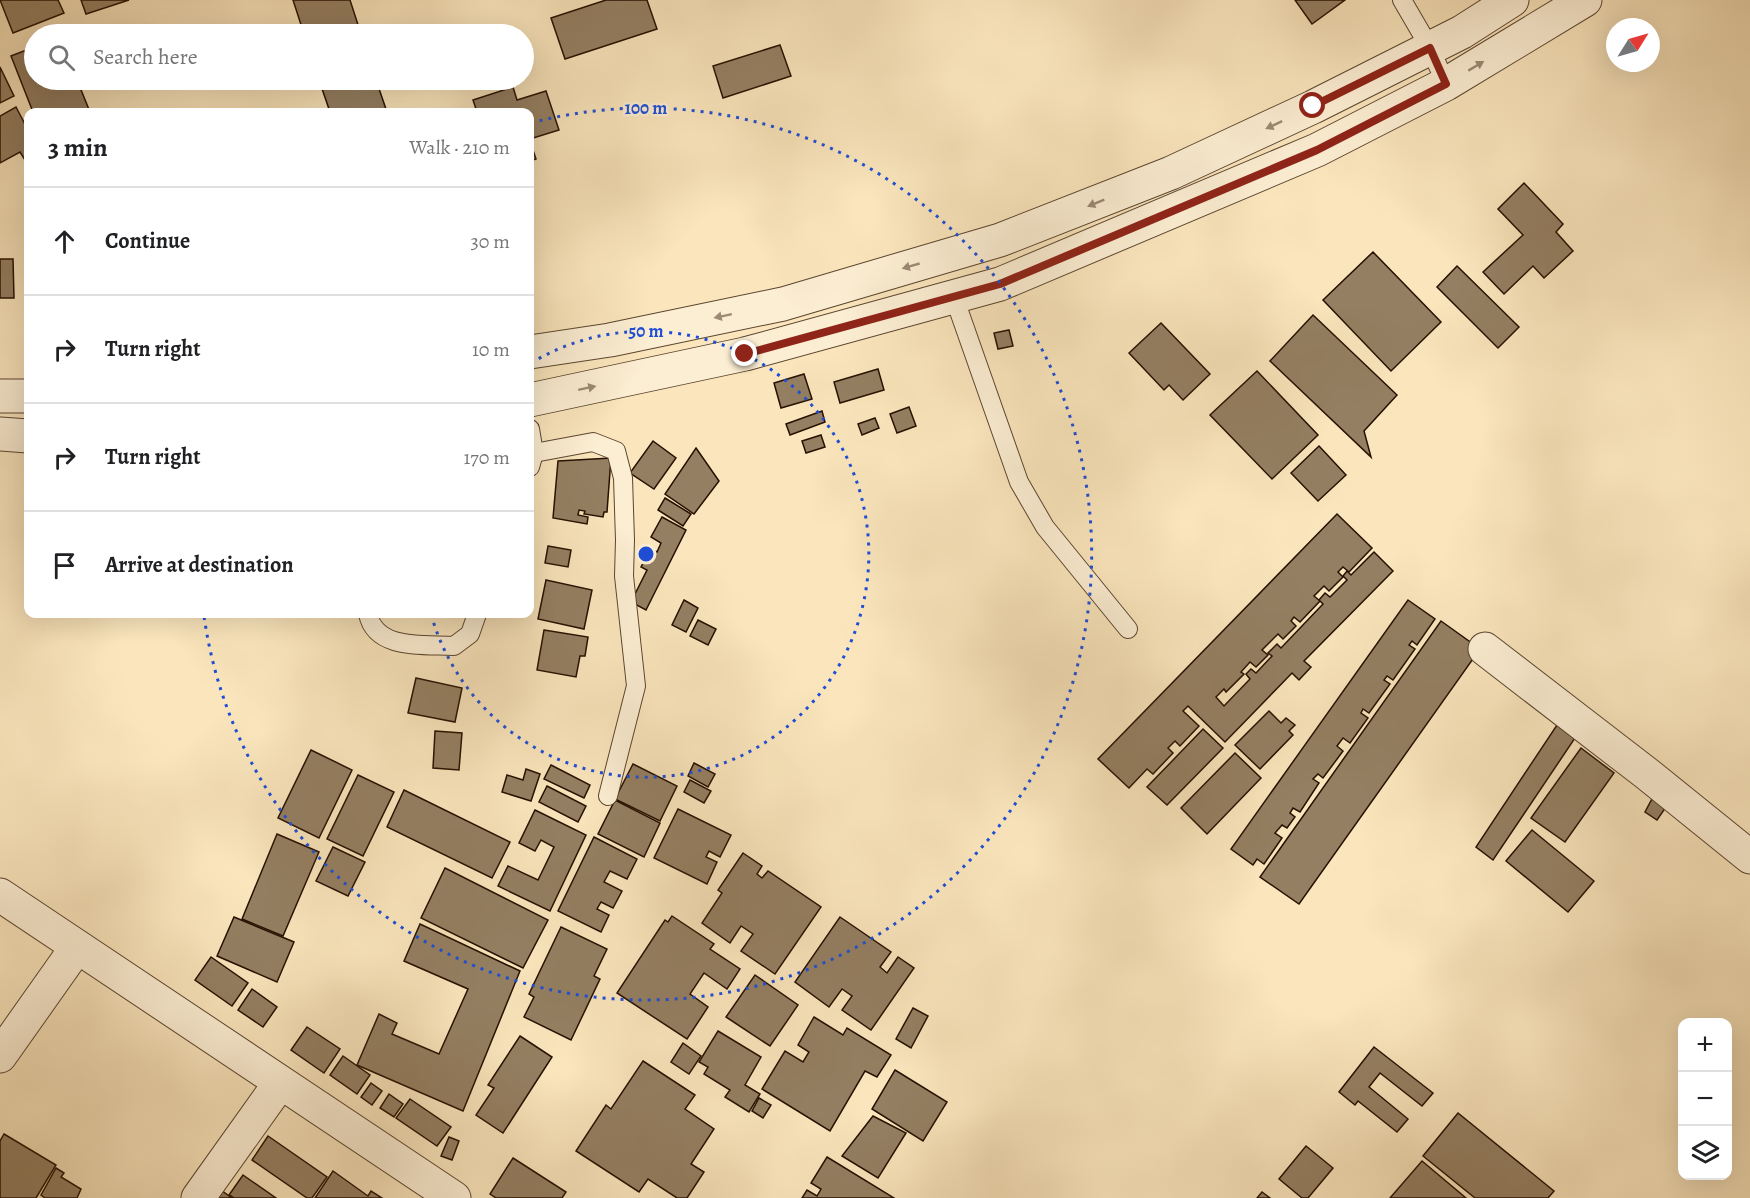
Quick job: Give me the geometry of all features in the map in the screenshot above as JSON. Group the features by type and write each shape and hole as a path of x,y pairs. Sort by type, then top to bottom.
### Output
{"street":[{"path":"534,351 610,340 783,304 1000,240 1171,173 1462,32 1512,0"},
{"path":"534,399 745,354 1000,284 1317,150 1446,84 1585,0"},
{"path":"0,396 24,396"},
{"path":"0,434 24,436"},
{"path":"1485,649 1646,773 1750,857"},
{"path":"0,895 454,1198"},
{"path":"0,1056 77,947"},
{"path":"198,1198 280,1083"}],"lane":[{"path":"1402,0 1430,48 1446,84"},
{"path":"954,297 1019,482 1045,527 1128,629"},
{"path":"534,459 593,442 616,451 623,478 624,576 636,686 608,796"},
{"path":"370,618 376,632 394,642 454,646 470,634 476,618"}],"building":[{"path":"0,0 58,0 64,13 36,24 24,24 24,29 13,33"},
{"path":"81,0 129,0 86,14"},
{"path":"293,0 350,0 358,24 301,24"},
{"path":"606,0 647,0 657,29 565,59 551,18"},
{"path":"1295,0 1345,0 1312,24"},
{"path":"780,45 791,76 723,98 713,66"},
{"path":"24,51 24,89 11,56"},
{"path":"0,67 14,96 0,103"},
{"path":"24,90 81,90 88,108 31,108"},
{"path":"322,90 379,90 386,108 329,108"},
{"path":"504,90 514,90 517,100 546,91 559,130 534,138 534,108 476,108 473,100"},
{"path":"16,107 24,122 24,158 20,152 0,163 0,116"},
{"path":"1524,183 1563,224 1556,232 1573,251 1544,278 1533,266 1504,294 1483,272 1523,235 1498,209"},
{"path":"1373,252 1441,322 1391,371 1323,300"},
{"path":"0,259 13,259 14,298 0,298"},
{"path":"1457,266 1519,327 1498,348 1437,287"},
{"path":"1313,315 1397,395 1364,431 1371,457 1270,361"},
{"path":"1161,323 1210,374 1183,400 1169,385 1164,390 1129,353"},
{"path":"1009,330 1013,346 998,349 994,333"},
{"path":"878,369 884,390 840,403 834,382"},
{"path":"1257,371 1318,435 1272,479 1210,415"},
{"path":"804,374 812,399 781,408 774,383"},
{"path":"909,407 916,426 897,433 890,414"},
{"path":"822,411 825,422 790,435 786,424"},
{"path":"875,418 879,428 862,435 858,424"},
{"path":"821,435 825,447 806,453 802,441"},
{"path":"653,441 676,458 654,489 630,473"},
{"path":"1319,446 1346,475 1318,501 1291,473"},
{"path":"696,448 719,481 694,514 665,494"},
{"path":"611,458 607,512 604,512 603,517 584,514 585,511 579,510 578,515 588,517 587,524 553,518 558,461"},
{"path":"665,498 691,514 683,526 658,510"},
{"path":"1337,514 1372,548 1349,572 1343,567 1338,572 1343,577 1329,591 1324,586 1314,596 1320,601 1325,593 1330,597 1347,580 1343,576 1347,571 1351,575 1374,552 1393,571 1304,661 1311,667 1299,680 1292,673 1225,742 1188,706 1183,711 1199,726 1180,746 1175,741 1168,748 1173,753 1153,774 1147,769 1129,788 1098,759","holes":["1320,601 1323,604 1281,648 1277,644 1268,653 1272,656 1256,673 1251,669 1246,674 1250,679 1224,706 1216,697 1224,689 1226,692 1244,674 1241,672 1250,662 1256,667 1268,655 1262,650 1278,634 1283,639 1296,626 1291,621 1294,617 1300,622"]},
{"path":"662,517 686,530 646,610 631,602 647,570 641,567 651,549 657,552 661,543 651,537"},
{"path":"548,546 571,550 568,567 545,563"},
{"path":"546,580 592,590 584,629 538,619"},
{"path":"684,600 698,608 686,632 672,625"},
{"path":"1408,600 1435,619 1417,645 1412,641 1409,645 1415,649 1393,680 1387,676 1384,680 1390,684 1369,713 1363,709 1361,713 1368,718 1350,743 1343,738 1337,746 1343,751 1323,778 1318,774 1313,779 1319,783 1300,812 1293,808 1290,813 1295,817 1287,828 1282,825 1275,833 1282,838 1264,864 1257,859 1253,865 1231,849"},
{"path":"698,620 716,629 708,645 690,636"},
{"path":"1441,621 1480,649 1299,904 1260,877"},
{"path":"544,630 588,637 585,656 580,656 576,677 537,670"},
{"path":"416,678 462,688 455,722 408,713"},
{"path":"1269,711 1281,723 1286,718 1295,725 1289,731 1293,735 1260,769 1235,745"},
{"path":"1559,722 1577,735 1493,860 1476,847"},
{"path":"1203,729 1223,748 1167,805 1147,787"},
{"path":"435,731 462,733 459,770 433,768"},
{"path":"1581,748 1614,773 1565,842 1531,818"},
{"path":"311,750 352,770 319,838 278,818"},
{"path":"1235,753 1261,778 1207,834 1181,808"},
{"path":"694,763 715,774 708,787 688,776"},
{"path":"633,764 677,786 660,821 615,799"},
{"path":"551,765 590,785 584,798 544,779"},
{"path":"526,769 540,774 531,801 502,792 507,775 523,780"},
{"path":"358,775 394,792 363,856 327,839"},
{"path":"690,780 711,791 704,803 684,792"},
{"path":"547,786 586,806 578,822 539,802"},
{"path":"404,790 510,842 492,878 387,827"},
{"path":"1653,797 1666,807 1657,820 1645,812"},
{"path":"615,800 660,823 644,857 598,834"},
{"path":"678,809 731,835 720,857 709,851 706,857 717,862 707,884 654,858"},
{"path":"535,810 586,835 550,911 498,886 508,866 538,880 554,847 541,840 535,851 519,843"},
{"path":"1532,830 1594,881 1568,912 1506,861"},
{"path":"277,834 319,852 283,936 242,919"},
{"path":"594,837 637,859 627,879 610,871 604,882 622,891 613,908 601,902 597,909 609,915 601,932 558,911"},
{"path":"333,847 365,862 348,896 316,881"},
{"path":"743,853 762,866 757,874 762,878 768,871 821,907 775,974 741,951 753,934 741,926 730,943 702,923 722,893 718,890"},
{"path":"445,868 548,920 523,968 421,918"},
{"path":"672,916 714,944 710,949 740,969 727,989 704,973 690,994 708,1007 687,1039 617,993 665,920 668,922"},
{"path":"234,917 294,942 277,982 217,956"},
{"path":"840,917 891,952 880,967 887,973 898,957 914,968 871,1030 842,1010 852,996 842,989 829,1007 795,982"},
{"path":"420,924 520,971 463,1111 357,1065 379,1014 397,1023 392,1034 439,1054 468,989 404,961"},
{"path":"561,927 607,949 594,976 600,979 571,1040 524,1017 534,997 529,994"},
{"path":"211,957 248,983 232,1006 195,980"},
{"path":"755,975 798,1005 770,1046 726,1017"},
{"path":"252,989 277,1007 263,1027 238,1010"},
{"path":"913,1008 928,1016 911,1048 896,1039"},
{"path":"814,1017 843,1035 847,1028 891,1055 877,1077 865,1071 830,1131 762,1089 785,1051 803,1062 809,1052 798,1045"},
{"path":"307,1027 340,1049 324,1073 291,1050"},
{"path":"718,1031 761,1057 745,1085 760,1094 749,1112 725,1097 730,1090 704,1074 708,1067 699,1062"},
{"path":"520,1036 552,1057 503,1133 476,1115 494,1088 488,1085"},
{"path":"683,1043 701,1056 689,1074 671,1062"},
{"path":"1374,1047 1433,1093 1422,1106 1380,1073 1369,1087 1408,1119 1397,1132 1358,1101 1355,1105 1339,1092"},
{"path":"343,1056 370,1075 357,1094 330,1075"},
{"path":"643,1061 695,1095 685,1109 714,1129 691,1164 704,1172 687,1198 677,1198 648,1179 639,1192 576,1151 606,1105 611,1109"},
{"path":"895,1070 947,1102 923,1141 872,1109"},
{"path":"371,1083 382,1091 372,1105 361,1097"},
{"path":"389,1094 403,1104 394,1117 380,1108"},
{"path":"759,1098 771,1105 763,1118 752,1111"},
{"path":"410,1099 451,1127 437,1146 396,1118"},
{"path":"1458,1113 1554,1191 1548,1198 1475,1198 1423,1156"},
{"path":"873,1116 906,1133 878,1178 842,1156"},
{"path":"4,1134 56,1165 36,1198 0,1198 0,1141"},
{"path":"268,1136 327,1177 312,1198 307,1198 252,1160"},
{"path":"449,1137 459,1141 452,1160 441,1156"},
{"path":"1306,1146 1333,1168 1308,1198 1302,1198 1279,1179"},
{"path":"827,1157 894,1198 802,1198 807,1190 817,1196 821,1189 811,1183"},
{"path":"513,1158 566,1192 562,1198 496,1198 490,1194"},
{"path":"1422,1161 1466,1198 1390,1198"},
{"path":"56,1168 64,1173 61,1177 81,1189 77,1198 45,1198 41,1195"},
{"path":"333,1171 368,1196 371,1191 382,1198 315,1198"},
{"path":"243,1175 276,1198 234,1198 229,1195"},
{"path":"218,1188 232,1198 211,1198"},
{"path":"1262,1192 1270,1198 1257,1198"}],"route":[{"path":"745,354 1000,284 1317,150 1446,84 1430,48 1313,106"}]}
